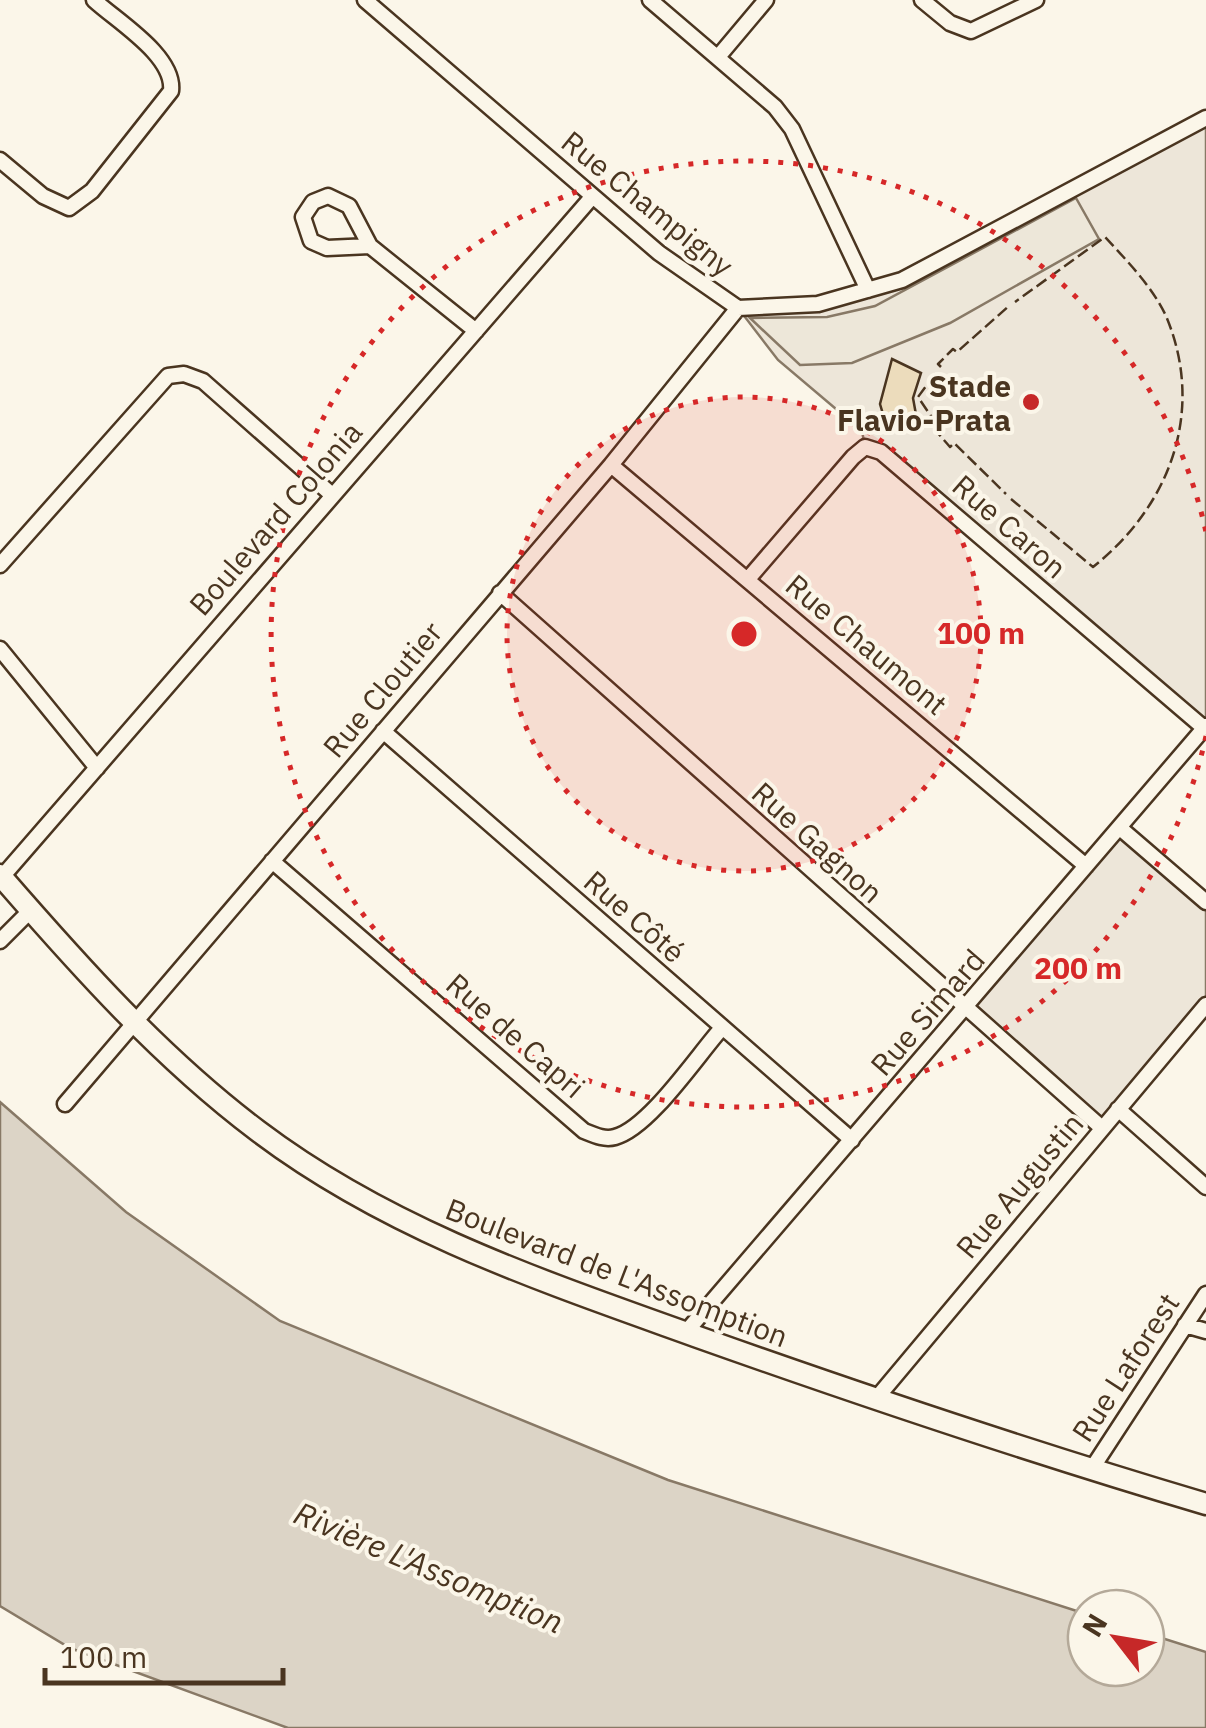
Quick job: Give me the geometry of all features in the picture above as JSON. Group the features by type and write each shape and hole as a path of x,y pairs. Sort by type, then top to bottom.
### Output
{"street":[{"path":"0,160 42,196 69,208 92,192 171,91 172,79 160,60 94,0"},
{"name":"Rue Champigny","path":"365,0 659,254 738,308 818,304 902,280 1206,118"},
{"path":"650,0 775,107 792,129 868,290"},
{"path":"718,56 766,0"},
{"path":"922,0 950,23 971,31 1036,0"},
{"path":"989,20 1005,0"},
{"name":"Boulevard Colonia","path":"1,876 592,197"},
{"path":"370,246 318,246 306,234 307,209 320,198 343,201 370,246 476,331"},
{"name":"Rue Cloutier","path":"65,1104 612,465 738,308"},
{"path":"0,565 168,376 184,374 202,381 331,494"},
{"name":"Rue Caron","path":"748,579 865,446 881,452 1205,727"},
{"name":"Rue Chaumont","path":"612,465 1086,866"},
{"name":"Rue Gagnon","path":"500,593 965,1011 1102,1128"},
{"path":"0,649 96,768"},
{"name":"Rue Simard","path":"686,1332 1205,727"},
{"name":"Rue Côté","path":"382,731 852,1140"},
{"path":"1120,828 1206,902"},
{"name":"Rue de Capri","path":"272,861 584,1130 602,1138 616,1137 638,1125 721,1028"},
{"name":"Boulevard de L'Assomption","path":"1,876 133,1023 258,1130 357,1196 470,1253 686,1332 874,1400 1206,1504"},
{"path":"0,941 30,911"},
{"name":"Rue Augustin","path":"874,1400 1206,1005"},
{"path":"1118,1109 1206,1187"},
{"name":"Rue Laforest","path":"1090,1470 1206,1294"},
{"path":"1185,1326 1206,1331"}],"shaded area":[{"path":"1206,114 1206,726 865,447 862,431 778,360 738,308 818,304 902,280"},
{"path":"1076,198 1099,239 950,323 852,363 800,365 750,318 827,317 875,306"},
{"path":"1120,828 1206,902 1206,1005 1102,1128 965,1011"}],"water":[{"name":"Rivière L'Assomption","path":"0,1102 126,1212 280,1321 668,1480 1066,1608 1066,1688 1166,1688 1166,1639 1206,1652 1206,1728 288,1728 70,1648 0,1606"}],"building":[{"path":"892,359 921,373 913,398 917,420 888,431 880,404"}],"fence":[{"path":"1011,499 1093,567 1120,543 1160,486 1181,421 1182,387 1178,352 1166,316 1146,284 1105,237 1015,302"},
{"path":"941,367 938,364 953,349 957,352 1010,305"},
{"path":"937,371 918,397 937,425"},
{"path":"940,428 936,431 950,447 954,443 1006,494"}],"place":[{"name":"Stade Flavio-Prata","path":"1031,402"}]}
